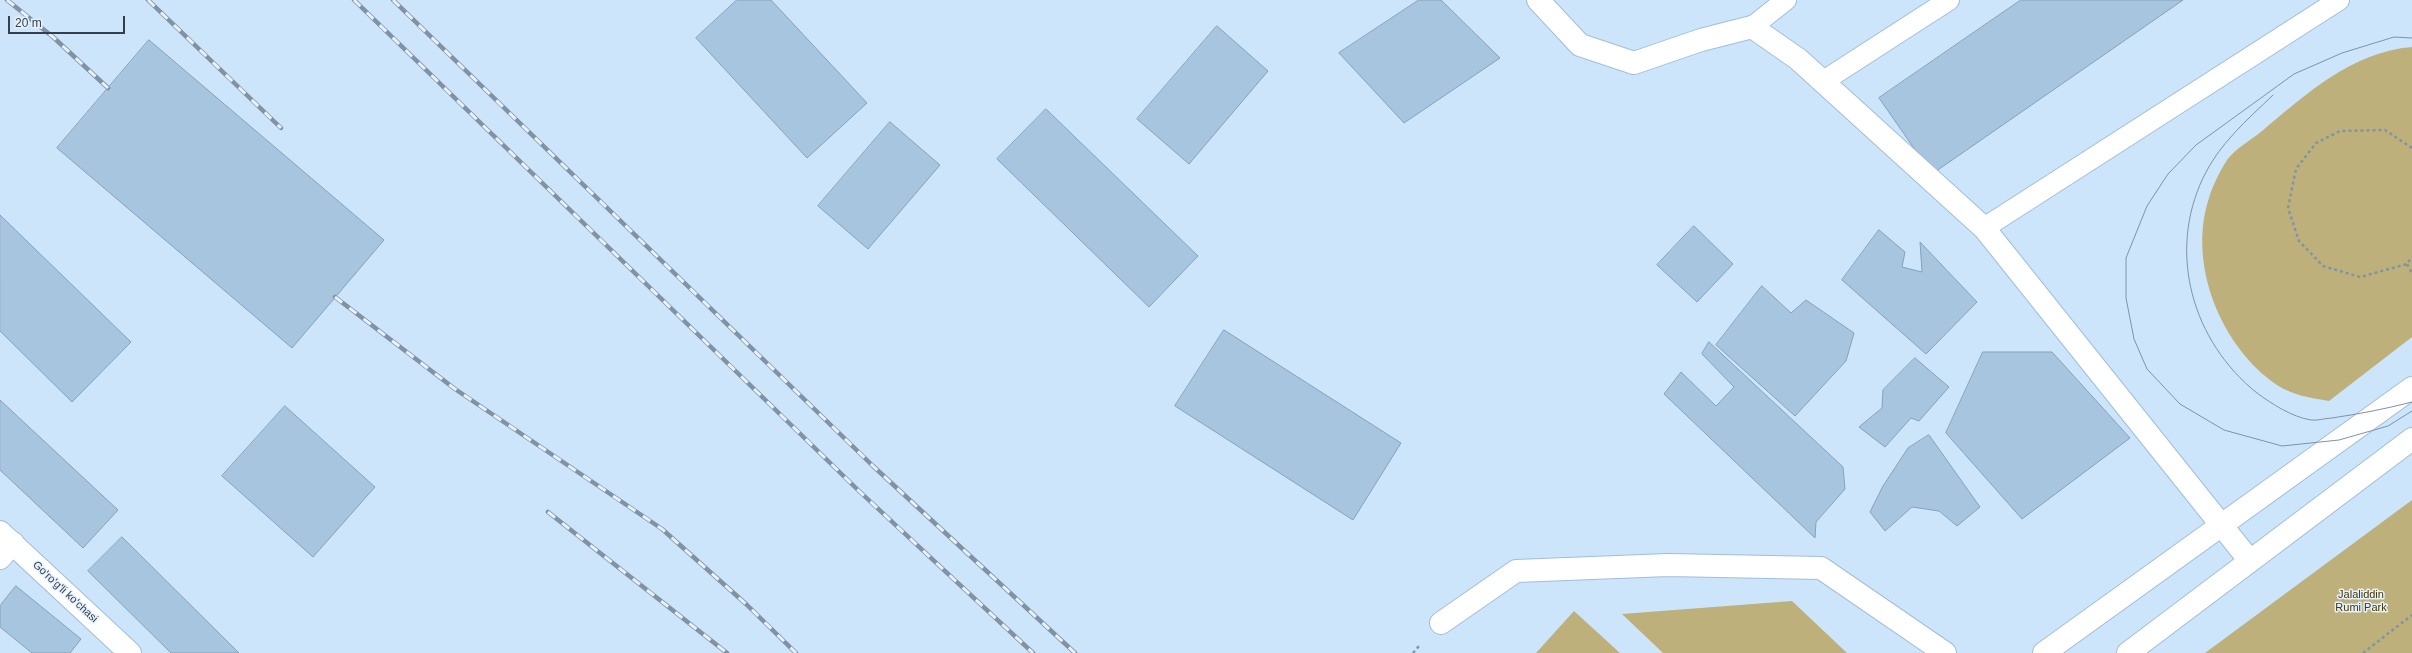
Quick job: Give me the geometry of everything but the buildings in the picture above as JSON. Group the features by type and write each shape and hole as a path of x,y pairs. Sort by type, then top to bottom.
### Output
{"street":[{"path":"1538,0 1580,44 1634,63 1701,40 1752,27 1798,59 1984,228 2222,524 2250,561"},
{"path":"2044,653 2412,388"},
{"path":"2128,653 2412,439"},
{"name":"Go'ro'g'li ko'chasi","path":"4,544 130,653"},
{"path":"1441,623 1516,571 1668,564 1821,568 1945,653"}],"lane":[{"path":"1752,27 1786,0"},
{"path":"1822,82 1949,0"},
{"path":"1984,228 2338,0"}],"path":[{"path":"2412,148 2385,130 2340,130 2316,144 2296,169 2288,208 2299,240 2323,266 2360,277 2406,264 2412,257"},
{"path":"2406,264 2412,273"},
{"path":"2363,653 2412,615"}],"green space":[{"path":"2412,47 2412,337 2329,401 2295,394 2277,385 2257,369 2240,349 2225,327 2214,302 2206,276 2202,250 2203,223 2210,194 2219,174 2230,156 2313,89 2350,66 2369,57"},
{"name":"Jalaliddin Rumi Park","path":"2412,500 2412,653 2205,653"},
{"path":"1792,601 1847,653 1663,653 1622,614"},
{"path":"1574,611 1620,653 1536,653"}],"tram line":[{"path":"2412,38 2394,37 2342,53 2294,74 2196,145 2168,174 2147,206 2126,258 2126,298 2134,339 2147,369 2180,404 2224,430 2282,446 2339,440 2388,426 2412,411"},
{"path":"2273,95 2234,134 2217,154 2203,178 2192,207 2187,236 2187,266 2192,295 2202,323 2216,349 2235,372 2257,393 2282,410 2297,416 2311,420 2319,420 2362,413 2412,402"}],"railway":[{"path":"7,0 53,37 108,88"},
{"path":"148,0 281,128"},
{"path":"354,0 859,491 1033,653"},
{"path":"393,0 873,466 1075,653"},
{"path":"335,297 455,389 662,529 746,604 796,653"},
{"path":"548,512 727,653"}]}
